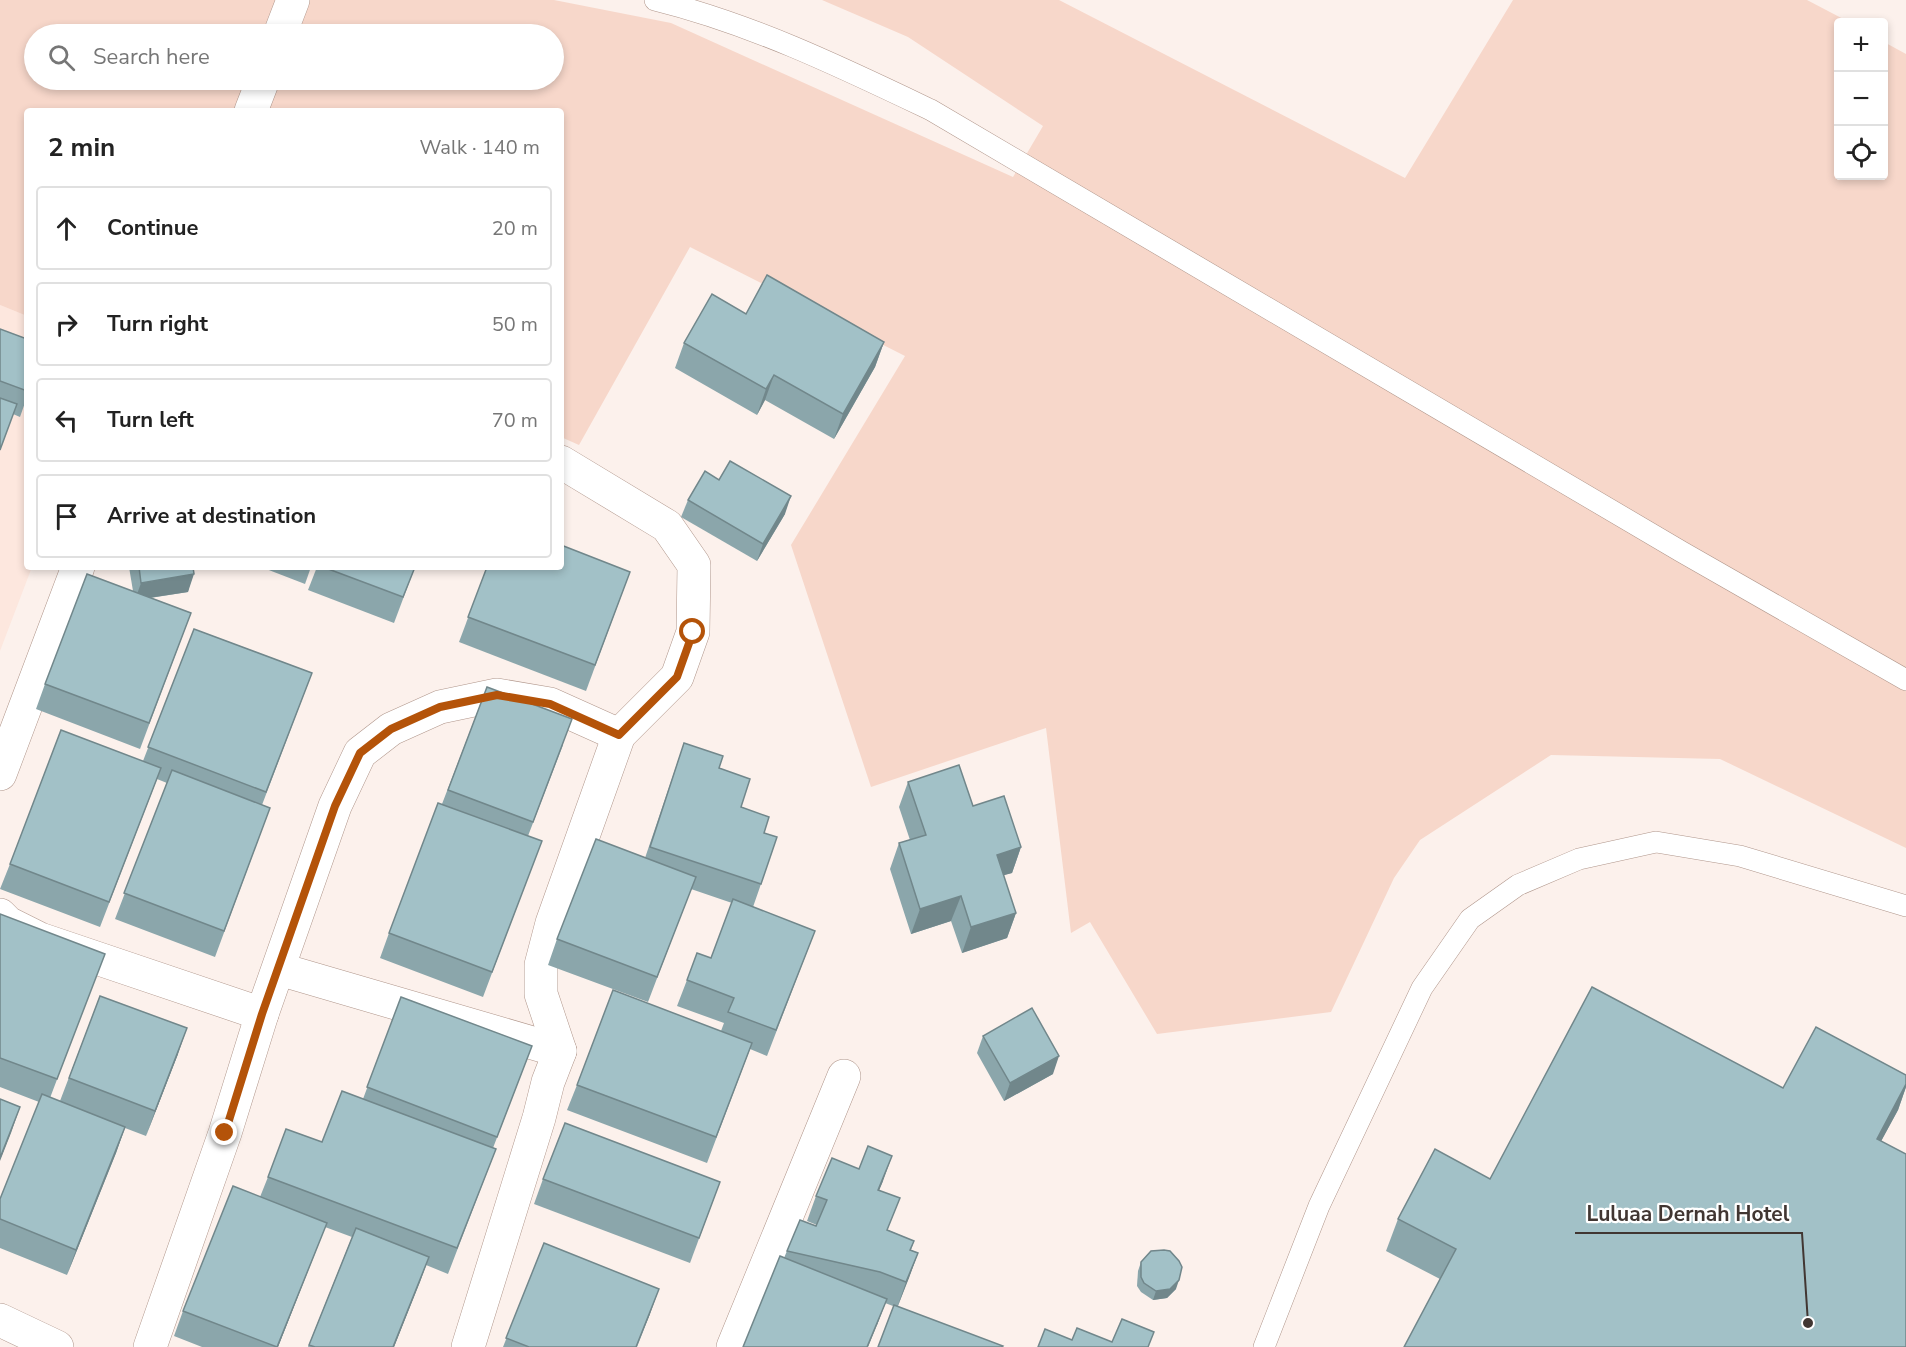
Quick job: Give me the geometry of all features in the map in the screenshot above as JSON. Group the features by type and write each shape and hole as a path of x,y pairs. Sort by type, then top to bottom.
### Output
{"street":[{"path":"284,24 293,0"},
{"path":"252,108 259,90"},
{"path":"468,1347 548,1082 560,1051 541,994 541,965 552,923 619,735 677,677 693,632 694,565 667,526 564,464"},
{"path":"0,774 77,570"},
{"path":"150,1347 335,806 360,753 391,729 440,707 497,695 550,704 619,735"},
{"path":"0,915 8,923 40,939 262,1014"},
{"path":"279,969 560,1051"},
{"path":"733,1347 844,1076"},
{"path":"0,1320 57,1347"}],"lane":[{"path":"655,0 758,31 931,110 1682,552 1906,680"},
{"path":"1264,1347 1319,1206 1422,988 1470,919 1518,885 1580,859 1656,842 1740,856 1906,906"}],"shaded area":[{"path":"0,0 554,0 671,23 1013,177 1043,126 908,37 822,0 1059,0 1405,178 1513,0 1807,0 1841,18 1834,18 1834,180 1888,180 1888,44 1906,54 1906,848 1720,759 1551,755 1420,840 1394,878 1331,1012 1157,1034 1090,922 1071,933 1046,728 871,787 791,545 905,356 690,247 579,445 564,438 564,108 24,108 24,315 0,305"},
{"path":"0,305 24,315 24,570 31,570 0,651"}],"building":[{"path":"767,275 884,342 843,414 774,375 766,389 684,343 712,294 746,314"},
{"path":"0,329 24,338 24,390 0,381"},
{"path":"0,398 17,404 0,450"},
{"path":"730,461 791,496 763,544 688,500 705,471 719,480"},
{"path":"564,546 630,572 595,665 468,617 486,570 564,570"},
{"path":"139,570 193,570 194,574 141,583"},
{"path":"331,570 414,570 403,597"},
{"path":"87,574 191,613 149,723 45,684"},
{"path":"194,629 312,673 266,792 148,747"},
{"path":"487,687 572,719 533,822 448,790"},
{"path":"61,730 161,768 109,902 10,864"},
{"path":"684,743 723,756 719,768 750,779 741,807 769,817 764,833 777,837 761,884 650,847"},
{"path":"959,765 973,806 1004,796 1021,847 997,855 1016,913 971,927 961,896 920,909 899,843 926,835 908,782"},
{"path":"172,770 270,808 224,931 124,893"},
{"path":"438,803 542,841 492,972 389,933"},
{"path":"596,839 696,877 657,977 557,939"},
{"path":"733,899 815,931 776,1030 728,1012 734,998 687,980 697,953 711,958"},
{"path":"0,914 105,954 57,1079 0,1058"},
{"path":"1592,987 1783,1088 1816,1027 1906,1075 1906,1084 1877,1139 1906,1154 1906,1347 1404,1347 1456,1249 1398,1219 1435,1149 1490,1179"},
{"path":"613,990 752,1043 716,1137 577,1085"},
{"path":"100,996 187,1028 155,1111 69,1078"},
{"path":"401,997 532,1046 497,1137 367,1087"},
{"path":"1032,1008 1059,1056 1010,1083 983,1036"},
{"path":"342,1091 496,1149 457,1248 268,1177 286,1129 322,1142"},
{"path":"42,1094 125,1127 76,1250 0,1219 0,1199"},
{"path":"0,1099 20,1107 0,1158"},
{"path":"565,1123 720,1182 699,1238 543,1179"},
{"path":"868,1146 892,1156 878,1190 900,1198 887,1230 914,1241 910,1250 918,1253 906,1282 880,1272 787,1251 800,1220 816,1226 827,1200 816,1196 832,1158 859,1169"},
{"path":"233,1186 327,1223 277,1347 183,1311"},
{"path":"356,1228 429,1257 393,1347 315,1347 309,1345"},
{"path":"544,1243 659,1289 636,1347 529,1347 506,1338"},
{"path":"1151,1251 1170,1251 1182,1267 1179,1280 1170,1289 1156,1291 1144,1283 1141,1277 1141,1262"},
{"path":"780,1256 887,1299 867,1347 743,1347"},
{"path":"894,1305 1003,1346 878,1347"},
{"path":"1122,1319 1154,1332 1148,1347 1038,1347 1045,1329 1072,1340 1077,1328 1112,1342"}],"place":[{"name":"Luluaa Dernah Hotel","path":"1808,1323"}],"route":[{"path":"225,1133 262,1014 335,806 360,753 391,729 440,707 497,695 550,704 619,735 677,677 693,632"}]}
